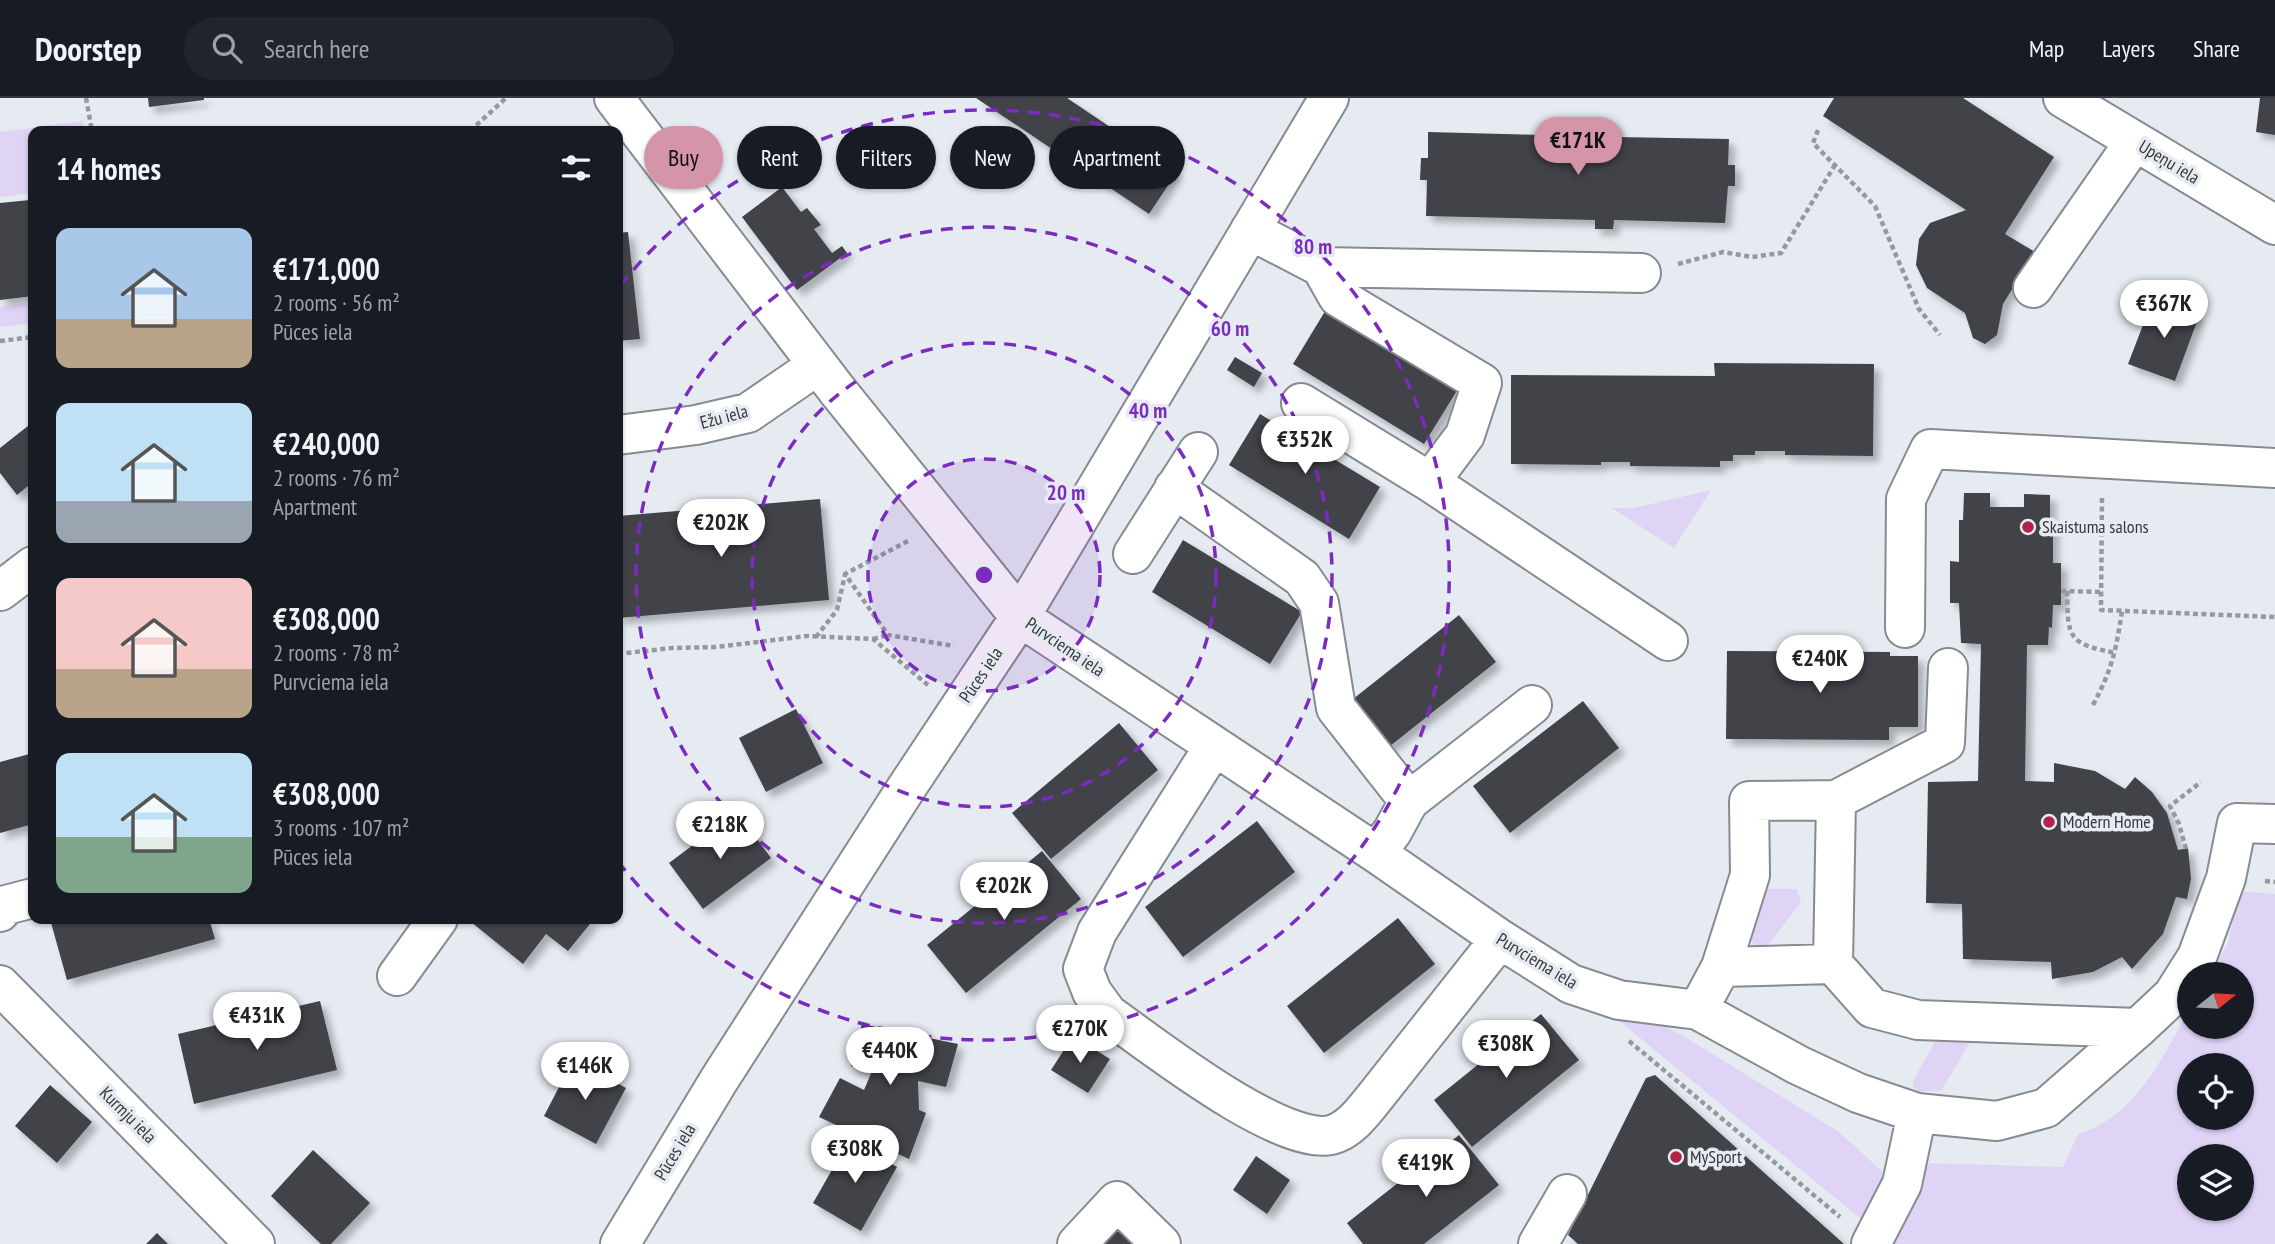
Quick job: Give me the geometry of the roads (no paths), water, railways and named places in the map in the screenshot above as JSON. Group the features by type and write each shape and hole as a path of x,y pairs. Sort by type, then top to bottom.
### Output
{"street":[{"name":"Purvciema iela","path":"614,98 818,365 1020,617 1571,984 1619,1000 1698,1010"},
{"name":"Pūces iela","path":"620,1244 719,1080 905,789 1020,617 1329,98"},
{"name":"Upeņu iela","path":"2063,98 2275,225"},
{"path":"2033,288 2135,141"},
{"path":"1251,230 1321,267 1641,273"},
{"path":"1321,267 1338,297 1482,383 1465,436 1430,482"},
{"name":"Ežu iela","path":"623,434 696,425 748,413 818,365"},
{"path":"1301,403 1430,482 1668,640"},
{"path":"1905,628 1906,499 1930,449 2275,468"},
{"path":"1133,554 1198,452"},
{"path":"1174,488 1302,578 1319,603 1336,708 1409,801"},
{"path":"0,591 28,570"},
{"path":"1948,668 1945,743 1836,800 1749,801 1751,875 1721,967 1698,1010 1798,1065 1858,1093 1917,1113 1997,1121 2046,1108 2173,995 2197,957 2226,878 2237,823 2275,824"},
{"path":"1376,853 1392,832 1409,801 1532,705"},
{"path":"1214,746 1097,932 1083,969 1092,992 1108,1014 1251,1113 1310,1136 1341,1131 1367,1107 1500,939"},
{"path":"1836,800 1833,964 1872,1008 1919,1020 2138,1028"},
{"path":"0,912 6,905 28,899"},
{"path":"397,976 434,924"},
{"path":"1721,967 1833,964"},
{"name":"Kurmju iela","path":"0,985 255,1244"},
{"path":"1871,1244 1902,1184 1917,1113"},
{"path":"1538,1244 1566,1194"},
{"path":"1077,1244 1117,1201 1161,1244"}],"place":[{"name":"Skaistuma salons","path":"2028,527"},
{"name":"Modern Home","path":"2049,822"},
{"name":"MySport","path":"1676,1157"}]}
